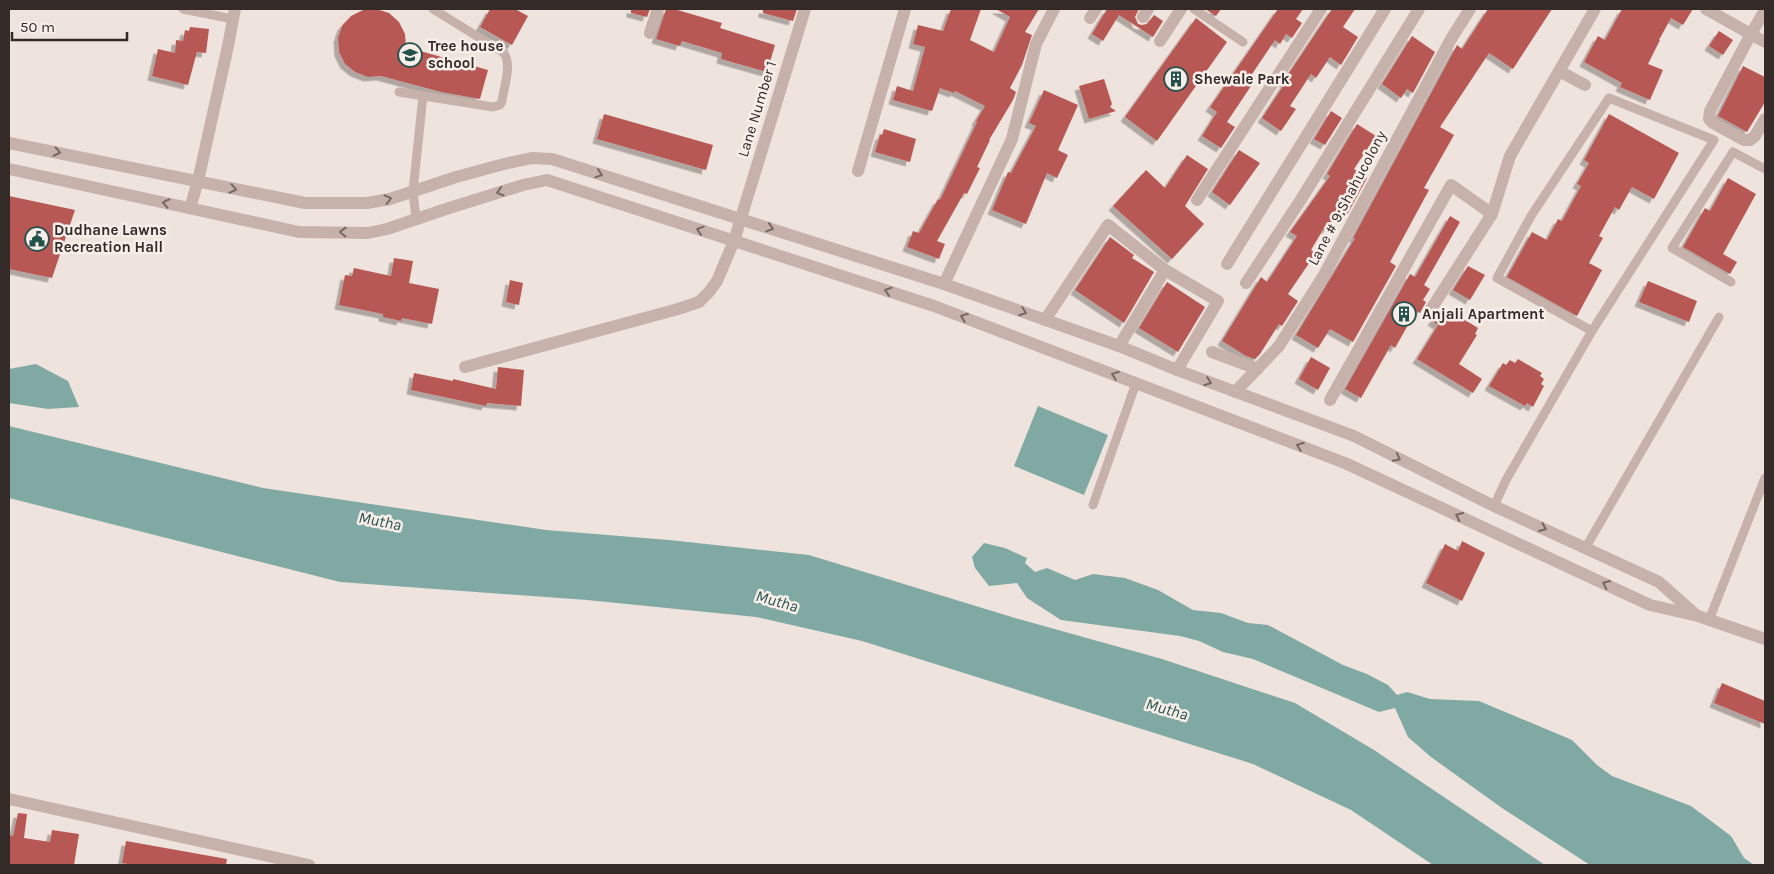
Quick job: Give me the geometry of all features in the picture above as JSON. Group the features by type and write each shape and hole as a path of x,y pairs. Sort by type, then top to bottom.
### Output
{"street":[{"path":"650,33 658,9"},
{"name":"Lane Number 1","path":"465,367 678,309 698,302 709,292 718,281 734,241 805,9"},
{"path":"858,172 905,9"},
{"path":"944,284 1012,139 1036,44 1054,9"},
{"path":"1160,41 1181,9"},
{"path":"1197,200 1321,9"},
{"path":"1227,264 1385,9"},
{"path":"1246,283 1300,201 1418,9"},
{"name":"Lane # 9;Shahucolony","path":"1235,392 1279,346 1324,275 1450,39 1470,9"},
{"path":"1428,314 1492,214 1510,156 1595,9"},
{"path":"1706,9 1765,42"},
{"path":"1765,10 1710,111 1709,118 1713,123 1744,140 1750,140 1755,136 1765,119"},
{"path":"190,208 198,182 234,14"},
{"path":"1559,71 1585,85"},
{"path":"9,143 305,203 367,203 390,199 456,176 504,164 532,158 552,159 944,284 1119,346 1177,370 1354,436 1494,506 1659,582 1703,618"},
{"path":"9,169 299,232 368,233 387,230 523,185 547,180 934,306 1345,463 1650,605 1703,618 1765,639"},
{"path":"1330,400 1451,185 1492,214"},
{"path":"1046,320 1108,224 1165,270 1218,301 1177,370"},
{"path":"1119,346 1165,270"},
{"path":"1212,352 1258,369"},
{"path":"9,799 309,865"}],"lane":[{"path":"183,9 234,14"},
{"path":"399,92 497,107 502,101 508,65 504,53 433,9"},
{"path":"1194,9 1243,42"},
{"path":"416,220 413,191 423,96"},
{"path":"1494,506 1506,480 1592,330 1714,140 1609,98 1531,216 1497,278 1592,330"},
{"path":"1731,282 1672,248 1733,152 1765,169"},
{"path":"1586,547 1719,318"},
{"path":"1093,505 1136,383"},
{"path":"1703,618 1765,478"}],"water":[{"path":"36,364 68,381 79,407 48,409 9,403 9,369"},
{"path":"1038,406 1108,435 1084,495 1014,466"},
{"name":"Mutha","path":"9,426 263,488 546,530 669,540 809,555 1015,618 1162,659 1295,703 1374,750 1545,865 1433,865 1351,810 1253,764 862,641 756,617 587,600 340,582 9,498"},
{"path":"984,543 1005,548 1027,558 1025,563 1035,572 1047,568 1075,580 1093,574 1125,578 1158,590 1193,610 1221,613 1248,623 1268,625 1343,665 1367,674 1388,685 1397,695 1407,692 1430,699 1479,701 1572,740 1597,765 1612,776 1691,806 1731,836 1744,858 1754,865 1590,865 1502,808 1431,757 1408,737 1395,708 1379,712 1253,659 1223,652 1199,641 1180,636 1061,620 1027,598 1017,583 989,586 975,568 972,557"}],"building":[{"name":"Tree house school","path":"376,9 389,13 399,22 405,34 406,47 488,70 480,99 441,92 381,76 368,77 355,72 345,64 339,52 338,38 342,26 351,16 363,10"},
{"path":"490,9 515,9 528,16 512,45 480,27"},
{"path":"631,9 650,9 647,17 631,13"},
{"path":"666,9 674,9 722,23 720,28 775,45 767,72 721,59 722,53 682,41 680,46 656,39"},
{"path":"763,9 797,9 793,21 763,13"},
{"path":"951,9 981,9 970,40 994,52 1010,17 996,9 1039,9 1025,32 1032,35 1022,65 1010,88 1016,92 1013,100 989,140 977,167 980,168 967,194 964,193 937,241 945,244 939,259 907,247 913,231 919,233 938,199 940,200 976,121 985,106 955,91 954,93 940,88 932,111 893,100 897,86 913,91 925,47 913,44 918,25 943,31"},
{"path":"1107,9 1139,9 1135,17 1138,24 1142,25 1147,24 1154,15 1163,21 1153,37 1119,15 1103,41 1092,34"},
{"path":"1205,9 1221,9 1216,16"},
{"path":"1278,9 1303,9 1296,19 1302,23 1292,38 1286,34 1280,44 1275,40 1248,80 1253,83 1227,122 1235,127 1221,148 1202,136 1217,112 1210,107"},
{"path":"1332,9 1355,9 1343,27 1358,37 1341,65 1330,57 1316,78 1311,74 1290,106 1296,109 1281,131 1262,118 1285,83 1283,82"},
{"path":"1488,9 1552,9 1513,69 1489,53 1440,127 1454,135 1424,188 1429,190 1390,262 1396,266 1353,342 1330,329 1318,348 1296,335 1355,238 1353,238 1457,45 1462,49"},
{"path":"1622,9 1693,9 1683,25 1671,18 1659,40 1648,64 1663,70 1650,100 1620,87 1622,83 1584,62 1598,36 1605,40"},
{"name":"Shewale Park","path":"1196,18 1227,42 1157,141 1125,117"},
{"path":"190,27 209,29 206,53 197,52 188,85 152,76 158,49 175,53 176,40 183,41 185,30 189,31"},
{"path":"1719,31 1733,40 1723,55 1709,46"},
{"path":"1412,36 1435,52 1413,93 1407,89 1401,98 1382,84"},
{"path":"1743,66 1765,77 1765,102 1747,132 1718,116"},
{"path":"1104,79 1112,104 1110,107 1116,111 1089,119 1079,86"},
{"path":"1044,90 1078,105 1058,150 1068,155 1057,178 1047,173 1026,224 992,210 1008,172 1011,173 1036,126 1029,123"},
{"path":"1331,111 1342,118 1325,145 1314,139"},
{"path":"604,114 713,145 706,170 597,139"},
{"path":"1609,114 1679,153 1654,199 1632,187 1619,210 1615,207 1599,236 1603,238 1589,263 1602,270 1577,316 1507,277 1532,232 1547,240 1558,219 1562,221 1581,186 1577,184 1589,163 1584,160"},
{"path":"1357,124 1376,136 1354,169 1367,178 1347,215 1341,210 1326,230 1324,228 1311,250 1316,253 1288,294 1298,301 1282,326 1279,324 1255,359 1246,356 1222,341 1261,277 1267,282 1297,236 1290,232 1330,176 1327,174"},
{"path":"884,129 916,139 910,162 875,152 880,135 882,135"},
{"path":"1239,150 1260,163 1230,205 1212,192"},
{"path":"1187,155 1208,169 1185,206 1204,224 1172,259 1113,206 1146,170 1165,188"},
{"path":"1728,178 1756,194 1723,254 1737,262 1730,274 1683,247 1705,208 1710,211"},
{"name":"Dudhane Lawns Recreation Hall","path":"9,196 75,210 52,278 9,269"},
{"path":"1450,216 1460,222 1424,285 1430,289 1423,300 1426,302 1420,313 1416,311 1395,348 1391,345 1361,398 1345,389 1410,274 1415,277"},
{"path":"1110,237 1134,255 1132,258 1154,272 1124,323 1075,290"},
{"path":"394,258 413,261 409,283 439,289 432,324 402,318 401,321 383,317 383,314 339,305 345,275 352,276 354,268 391,276"},
{"path":"1468,266 1485,275 1470,300 1453,290"},
{"path":"510,280 523,283 519,305 506,302"},
{"path":"1648,281 1697,301 1689,322 1639,302"},
{"path":"1167,282 1205,307 1178,352 1139,328"},
{"path":"1440,311 1449,317 1452,312 1478,328 1475,334 1477,335 1459,364 1482,379 1473,393 1417,359 1438,325 1432,321"},
{"path":"1311,357 1330,368 1318,390 1299,379"},
{"path":"1518,359 1542,373 1540,376 1544,379 1541,384 1544,386 1533,407 1527,403 1525,406 1489,386 1503,363 1506,365 1510,360 1515,363"},
{"path":"498,367 524,370 521,406 487,403 486,406 411,390 414,373 453,381 453,379 496,389"},
{"path":"1462,541 1485,553 1462,601 1426,583 1445,544 1458,551"},
{"path":"1722,683 1765,701 1765,724 1714,703"},
{"path":"18,813 27,814 24,838 50,842 52,830 79,834 74,865 9,865 9,835 13,836"},
{"path":"126,841 227,859 226,865 134,865 122,863"}],"place":[{"name":"Tree house school","path":"410,55"},
{"name":"Shewale Park","path":"1176,79"},
{"name":"Dudhane Lawns Recreation Hall","path":"37,239"},
{"name":"Anjali Apartment","path":"1404,314"}]}
